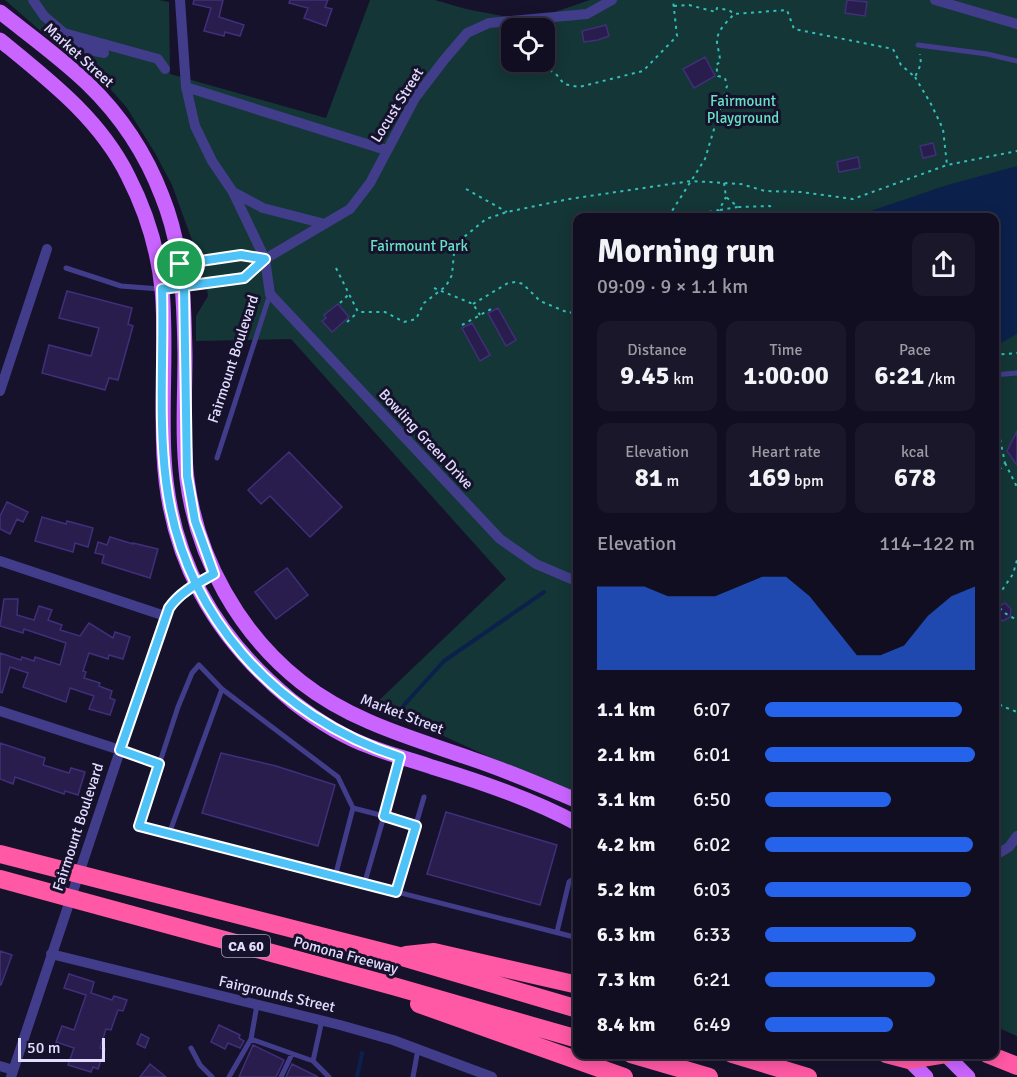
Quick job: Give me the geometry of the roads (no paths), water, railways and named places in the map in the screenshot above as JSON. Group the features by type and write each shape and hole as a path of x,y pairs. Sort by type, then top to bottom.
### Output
{"highway":[{"name":"Pomona Freeway","path":"0,854 399,956 573,1008"},
{"name":"Pomona Freeway","path":"0,879 573,1038"},
{"path":"399,956 417,952 434,952 573,984"},
{"path":"393,986 422,1006 624,1077"},
{"path":"648,1059 709,1077"},
{"path":"749,1059 808,1077"},
{"path":"999,1059 1017,1066"}],"main road":[{"name":"Market Street","path":"0,12 87,83 133,139 147,162 163,197 184,286 187,476 195,521 214,574 238,613 257,638 286,669 321,697 365,721 502,769 573,799"},
{"path":"0,40 66,94 98,129 128,176 146,218 159,267 162,289 163,443 166,481 175,529 196,585 218,625 266,678 294,703 331,728 370,747 506,792 573,822"},
{"path":"908,1059 926,1077"},
{"path":"950,1059 968,1077"}],"street":[{"path":"33,0 44,16 64,33 86,49 104,53"},
{"name":"Fairmount Boulevard","path":"180,0 186,87 195,126 212,161 233,192 265,259 270,294"},
{"name":"Locust Street","path":"265,259 350,209 370,183 415,98 467,33 489,23 587,14 612,0"},
{"path":"935,0 1017,24"},
{"path":"64,33 158,59 165,69"},
{"path":"186,87 386,150"},
{"path":"233,192 263,208 325,224"},
{"path":"0,391 47,249"},
{"path":"159,267 241,255 265,259"},
{"path":"162,289 244,278 265,259"},
{"name":"Bowling Green Drive","path":"270,294 488,527 525,557 573,580"},
{"path":"0,561 165,616"},
{"name":"Fairmount Boulevard","path":"12,1074 165,616 175,599 214,574"},
{"path":"0,711 120,750"},
{"path":"999,853 1009,847 1017,836"},
{"name":"Fairgrounds Street","path":"51,954 340,1025 393,1040 492,1077"},
{"path":"0,1066 12,1074"}],"lane":[{"path":"918,45 987,54 1017,61"},
{"path":"66,268 121,286 162,289"},
{"name":"Fairmount Boulevard","path":"217,458 270,294"},
{"path":"999,375 1017,373"},
{"path":"335,877 353,808 338,777 222,689 199,664 192,673 178,707 139,826 364,885 573,937"},
{"path":"169,834 222,689"},
{"path":"120,750 159,764"},
{"path":"364,885 400,757"},
{"path":"396,892 424,797"},
{"path":"353,808 416,826"},
{"path":"557,932 569,882 573,879"},
{"path":"229,1077 250,1039 257,1005"},
{"path":"313,1061 322,1020"},
{"path":"250,1039 313,1061 329,1077"},
{"path":"190,1048 200,1065 212,1077"},
{"path":"413,1077 418,1049"},
{"path":"281,1077 292,1054"}],"water":[{"path":"1017,166 1017,334 1001,343 999,343 999,213 865,213 944,186"}],"waterway":[{"path":"404,705 444,661 544,592"},
{"path":"357,1077 362,1053"}],"park label":[{"name":"Fairmount Playground","path":"743,110"},
{"name":"Fairmount Park","path":"419,246"}]}
